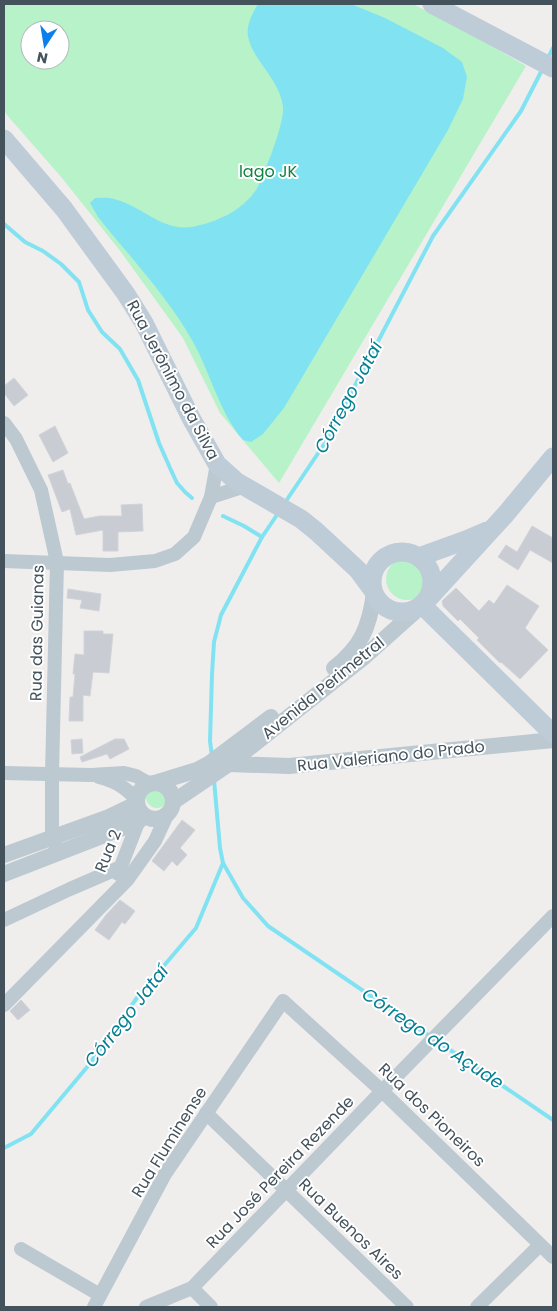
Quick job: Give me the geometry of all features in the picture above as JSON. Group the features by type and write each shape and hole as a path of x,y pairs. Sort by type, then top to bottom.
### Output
{"main road":[{"path":"432,4 548,66"},
{"name":"Rua Jerônimo da Silva","path":"4,139 64,208 126,294 144,323 216,464 230,476 266,500 301,519 338,550 358,570 373,592"},
{"name":"Avenida Perimetral","path":"423,604 493,528 553,457"},
{"name":"Avenida Perimetral","path":"419,556 466,540 493,528"},
{"path":"402,552 419,556 431,571 433,580 432,590 423,604 411,611 402,613 384,607 373,592 372,580 378,563 393,553 402,552"},
{"path":"423,604 553,734"}],"street":[{"name":"Rua das Guianas","path":"4,422 16,439 41,490 56,562 52,837 58,854"},
{"path":"4,561 110,565 155,561 174,554 194,537 211,497 216,464"},
{"path":"211,497 245,486"},
{"name":"Avenida Perimetral","path":"188,781 210,763 228,760 344,661 366,632 372,610 373,592"},
{"name":"Avenida Perimetral","path":"283,714 363,658 423,604"},
{"name":"Rua Valeriano do Prado","path":"228,760 289,766 553,740"},
{"path":"4,772 91,775 124,773 166,787 172,796 170,808 158,819 147,818 127,789 117,783 91,775"},
{"path":"4,874 125,827 140,808 141,789 152,783 188,781"},
{"path":"4,1006 128,879 155,842 170,808 188,781"},
{"path":"4,855 109,816 140,808"},
{"name":"Rua 2","path":"107,900 137,824 140,808"},
{"path":"4,920 121,867"},
{"name":"Rua José Pereira Rezende","path":"146,1307 192,1288 553,916"},
{"name":"Rua dos Pioneiros","path":"284,1001 382,1091 553,1258"},
{"name":"Rua Fluminense","path":"94,1307 165,1174 284,1001"},
{"name":"Rua Buenos Aires","path":"206,1113 407,1307"},
{"path":"477,1307 540,1245"},
{"path":"21,1249 100,1295"},
{"path":"192,1288 211,1307"}],"green space":[{"name":"lago JK","path":"4,4 413,4 469,33 526,66 279,483 220,413 183,338 121,252 62,178 4,110"},
{"path":"407,558 422,564 428,579 422,594 407,600 392,594 386,579 392,564"},
{"path":"157,786 165,789 168,797 165,805 157,808 149,805 146,797 149,789"}],"water":[{"path":"258,4 351,4 385,18 443,48 462,62 467,77 463,99 448,130 284,408 263,434 251,442 243,440 235,430 193,342 173,310 98,217 90,203 95,198 112,198 126,203 162,222 181,227 191,227 218,219 236,210 256,190 271,155 283,112 281,97 277,87 255,53 248,36 249,24"}],"building":[{"path":"14,378 28,395 14,406 4,393 4,386"},
{"path":"55,426 68,453 53,462 39,435"},
{"path":"63,470 84,519 99,516 122,516 121,505 142,504 143,531 118,532 118,551 103,551 103,530 76,535 70,509 62,512 48,475"},
{"path":"532,526 553,538 553,563 530,550 518,570 498,557 506,545 517,552"},
{"path":"507,585 539,606 525,628 548,650 520,679 500,663 477,640 479,638 460,619 458,621 443,606 442,601 456,588 479,611 489,600 494,604"},
{"path":"68,589 101,594 99,611 80,608 82,600 67,598"},
{"path":"84,631 103,631 103,634 113,634 109,673 93,672 90,696 83,695 83,721 69,721 70,697 73,697 75,654 84,655"},
{"path":"82,739 83,753 72,754 71,740"},
{"path":"115,739 124,739 129,749 110,759 107,754 82,762 80,757"},
{"path":"182,820 195,830 180,848 187,855 177,866 172,861 164,871 152,861"},
{"path":"120,900 135,911 125,924 122,922 109,940 95,930"},
{"path":"21,1000 30,1010 18,1020 10,1011"}],"waterway":[{"name":"Córrego Jataí","path":"547,60 553,48"},
{"name":"Córrego Jataí","path":"284,504 325,443 433,236 521,111 543,68"},
{"path":"4,224 25,242 43,251 61,264 79,282 88,310 102,332 120,349 138,380 159,443 170,468 177,483 192,498"},
{"name":"Córrego Jataí","path":"212,756 210,741 214,642 221,615 262,537 279,512"},
{"path":"223,516 262,537"},
{"path":"214,780 223,863 243,898 268,926 431,1037"},
{"name":"Córrego Jataí","path":"4,1148 31,1134 88,1066 139,995 196,928 223,863"},
{"name":"Córrego do Açude","path":"437,1041 553,1120"}]}
